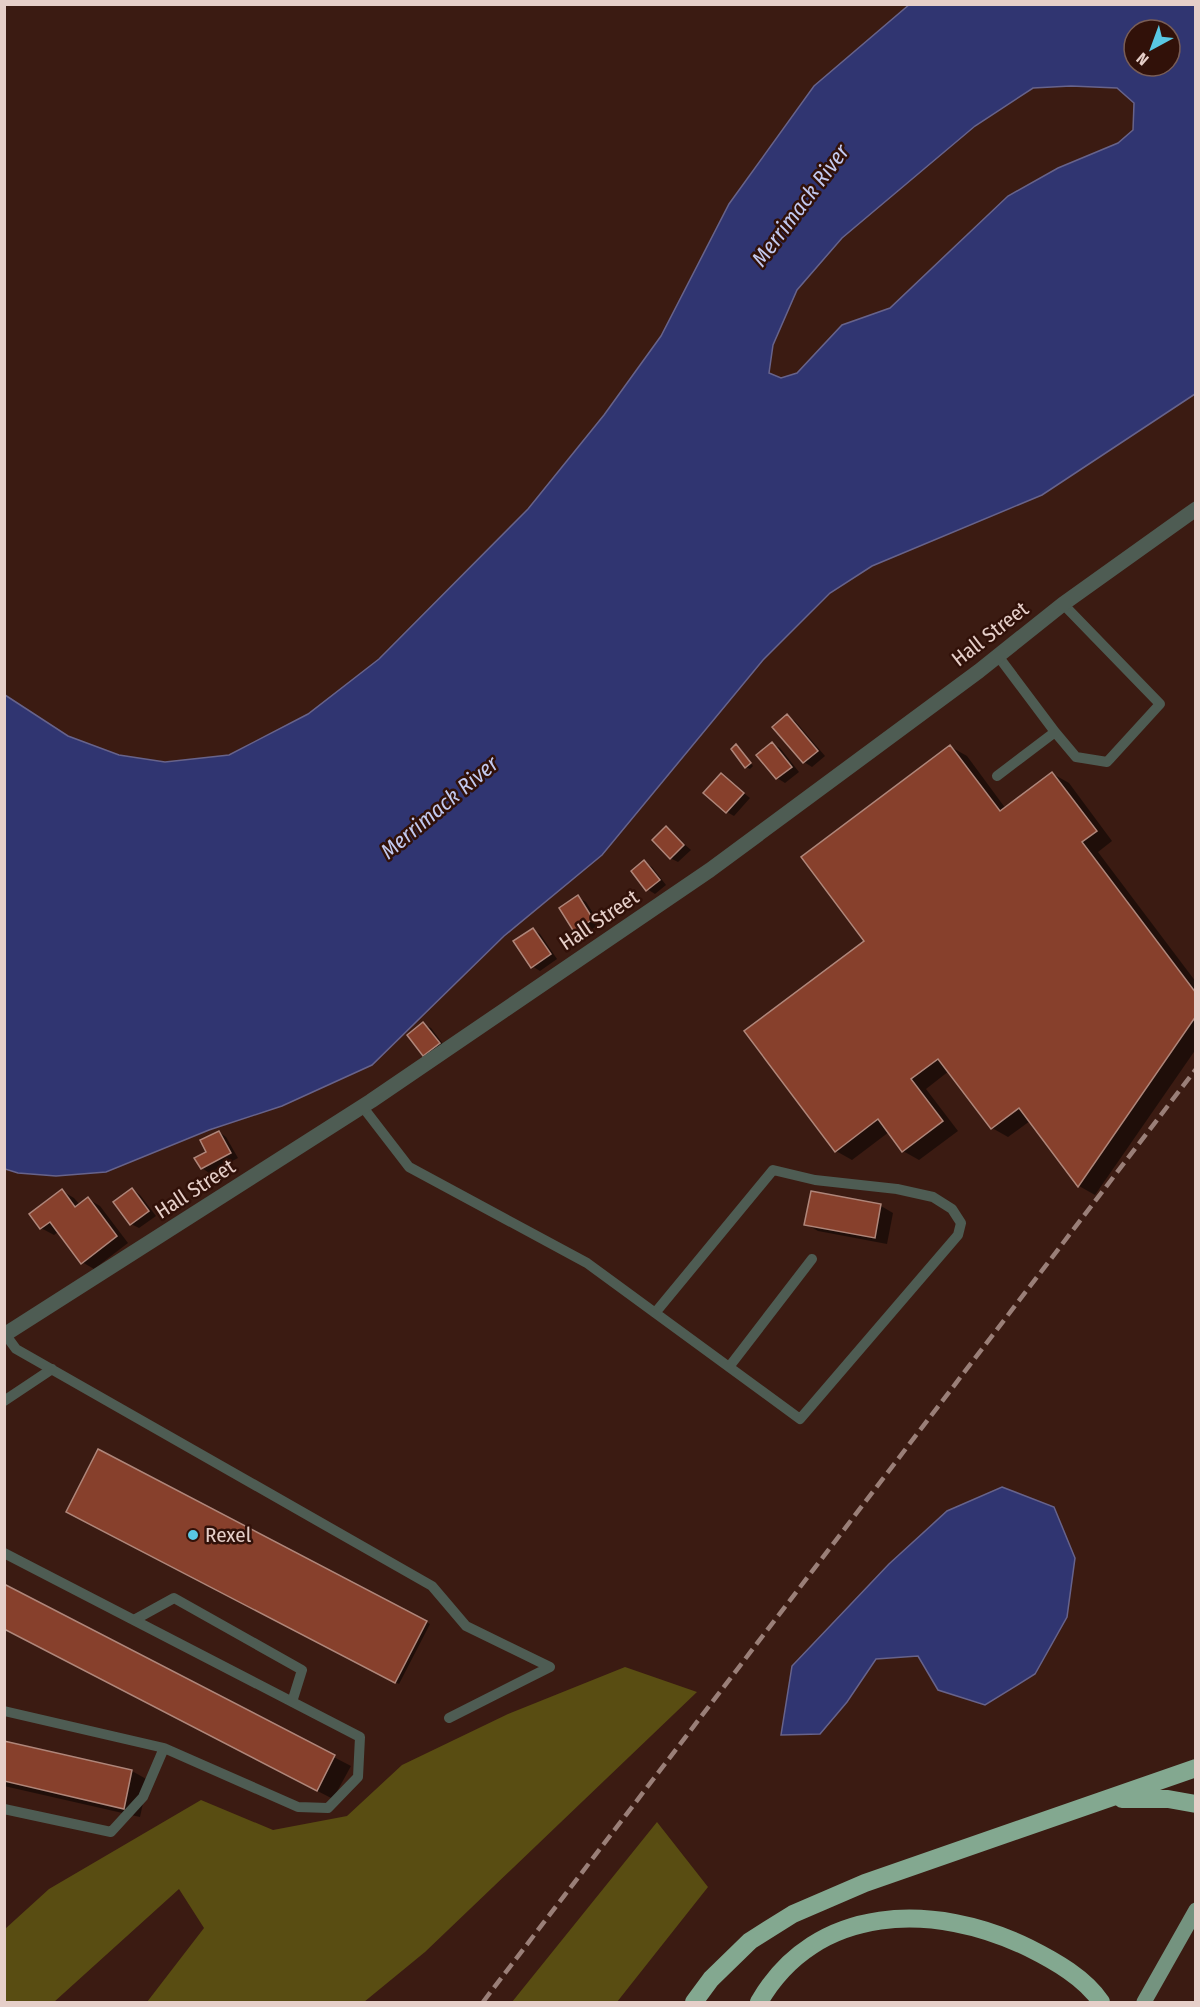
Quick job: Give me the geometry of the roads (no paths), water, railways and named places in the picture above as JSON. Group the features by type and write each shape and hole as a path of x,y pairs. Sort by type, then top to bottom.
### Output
{"highway":[{"path":"694,2002 711,1979 750,1941 793,1914 865,1883 1196,1768"},
{"path":"1094,1803 1151,1798 1196,1804"},
{"path":"759,2002 787,1966 830,1934 878,1920 901,1919 961,1925 1015,1942 1069,1972 1089,1988 1101,2002"}],"main road":[{"path":"1144,2002 1196,1910"}],"street":[{"name":"Hall Street","path":"5,1334 362,1106 710,870 998,656 1063,604 1196,509"}],"lane":[{"path":"998,656 1076,757 1107,762 1160,704 1063,604"},
{"path":"996,776 1055,732"},
{"path":"362,1106 409,1167 588,1263 800,1419 958,1235 961,1223 952,1209 933,1197 897,1189 815,1180 772,1170 655,1312"},
{"path":"729,1367 812,1259"},
{"path":"5,1334 16,1348 52,1370 432,1586 466,1626 550,1667 449,1718"},
{"path":"4,1401 52,1370"},
{"path":"4,1553 360,1737 358,1777 328,1808 298,1807 164,1748 4,1711"},
{"path":"134,1620 174,1598 302,1670 292,1702"},
{"path":"4,1809 111,1832 143,1797 164,1748"}],"water":[{"name":"Merrimack River","path":"910,4 1195,5 1195,394 1042,495 872,566 830,593 763,660 602,855 504,936 372,1065 282,1106 209,1130 106,1172 56,1176 18,1173 5,1169 5,695 68,736 119,755 165,762 229,755 308,714 379,659 528,509 604,415 661,336 729,204 814,86","holes":["1071,86 1117,88 1134,103 1133,130 1118,143 1058,168 1008,196 890,308 842,325 797,373 781,378 769,373 773,345 797,290 842,238 975,126 1033,88"]},
{"path":"1002,1487 1054,1507 1075,1558 1067,1617 1035,1674 985,1705 938,1690 918,1656 876,1659 847,1702 820,1734 781,1735 792,1666 889,1564 947,1511"}],"railway":[{"path":"483,2002 1196,1069"}],"place":[{"name":"Rexel","path":"193,1535"}]}
